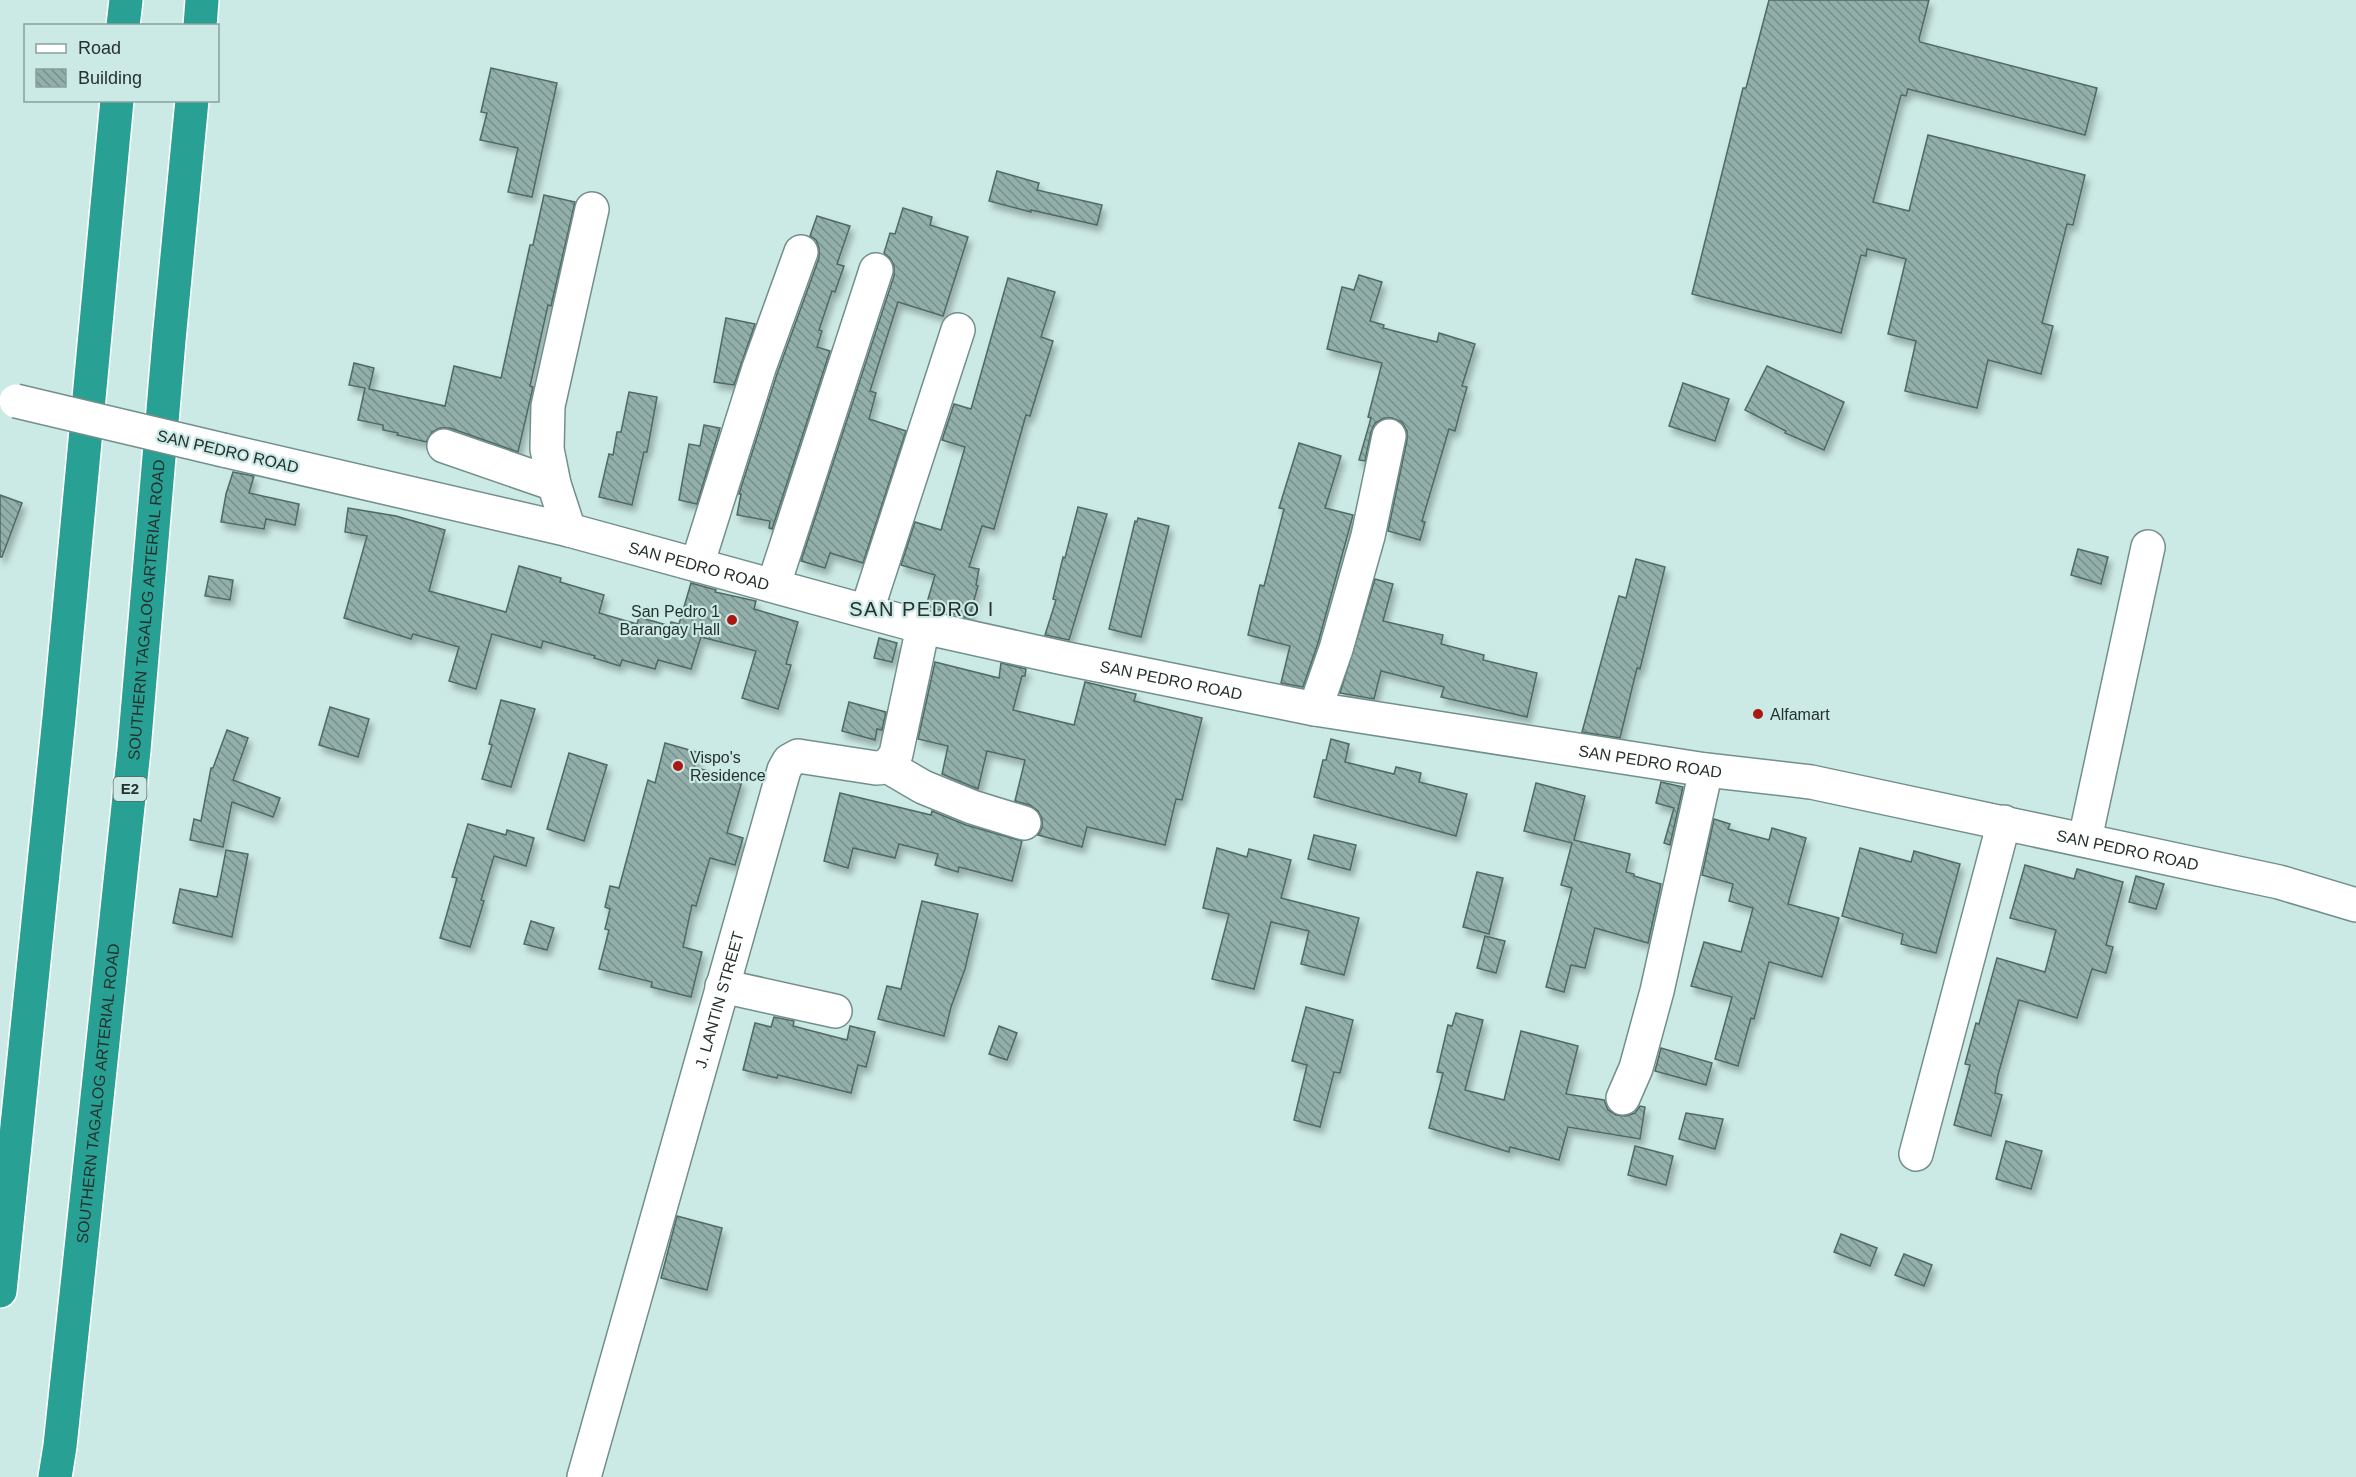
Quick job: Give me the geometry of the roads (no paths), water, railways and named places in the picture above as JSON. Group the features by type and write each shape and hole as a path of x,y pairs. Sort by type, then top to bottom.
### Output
{"highway":[{"path":"123,24 126,0"},
{"path":"200,24 202,0"},
{"path":"0,1292 59,718 117,102"},
{"name":"SOUTHERN TAGALOG ARTERIAL ROAD","path":"55,1477 62,1434 134,750 192,102"}],"street":[{"path":"569,530 554,484 547,449 548,406 592,209"},
{"path":"697,565 759,368 801,252"},
{"path":"774,584 876,270"},
{"path":"867,610 958,330"},
{"name":"SAN PEDRO ROAD","path":"8,399 569,530 774,584 923,627 1315,709 1706,770 1810,782 2278,882 2356,905"},
{"path":"1315,709 1336,649 1368,536 1389,436"},
{"path":"444,446 554,484"},
{"path":"2085,839 2148,547"},
{"path":"923,627 896,754 887,765 923,787 972,807 1024,823"},
{"name":"J. LANTIN STREET","path":"584,1477 780,781 789,760 798,756 876,768 887,765"},
{"path":"1623,1098 1636,1068 1657,992 1706,770"},
{"path":"1916,1154 2004,822"},
{"path":"722,986 835,1011"}],"place":[{"name":"San Pedro 1 Barangay Hall","path":"732,620"},
{"name":"Alfamart","path":"1758,714"},
{"name":"Vispo's Residence","path":"678,766"}],"district":[{"name":"SAN PEDRO I","path":"922,609"}]}
